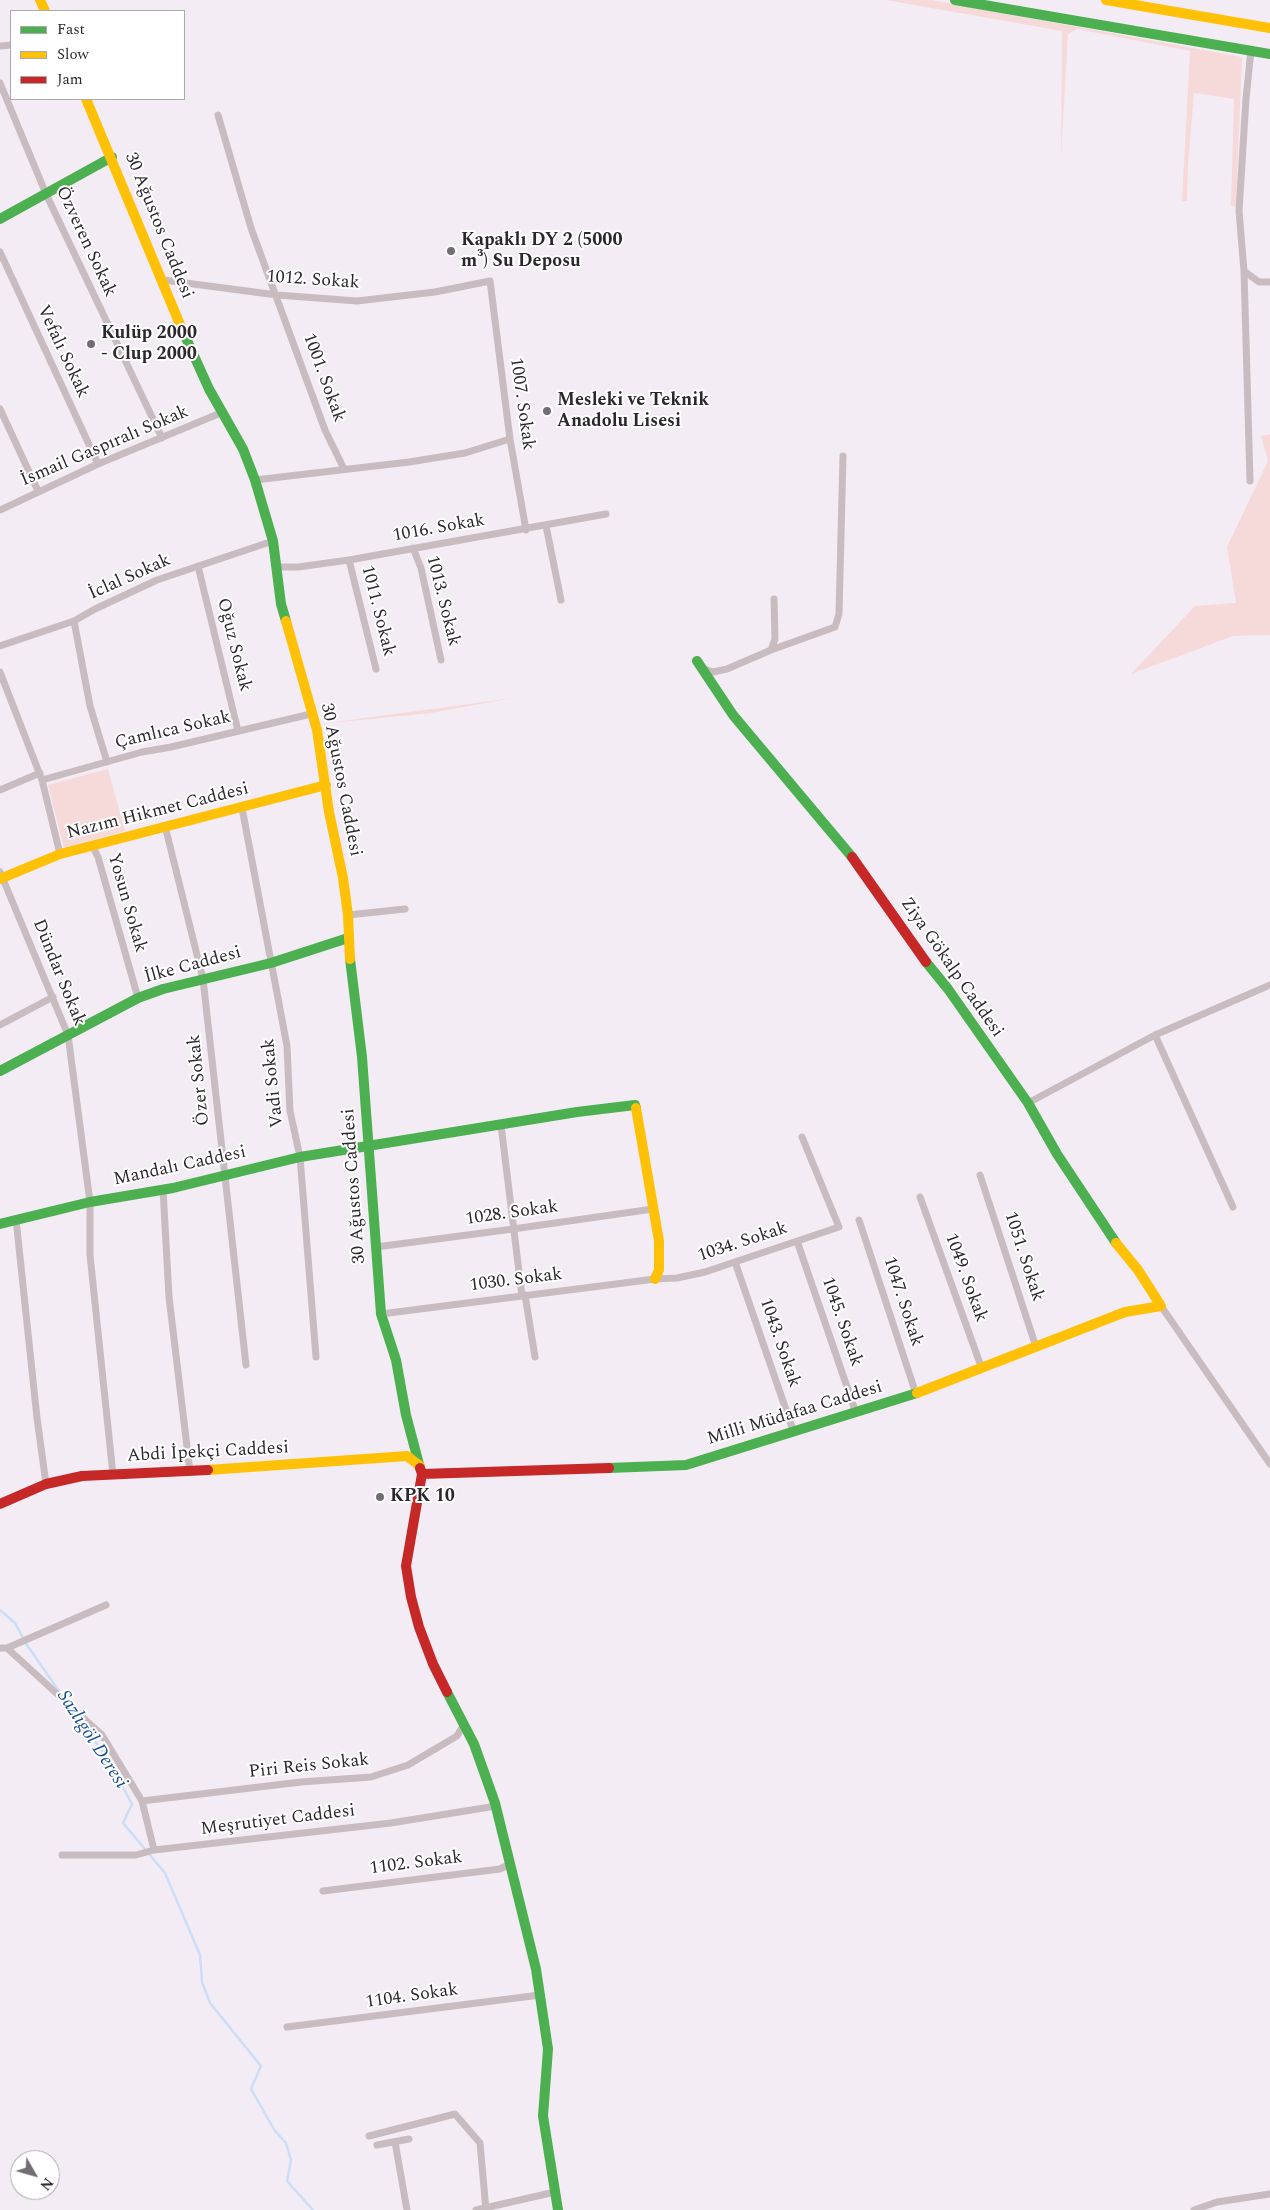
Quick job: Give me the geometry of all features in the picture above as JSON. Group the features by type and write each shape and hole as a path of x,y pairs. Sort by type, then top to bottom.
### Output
{"main road":[{"path":"955,0 1270,54"},
{"path":"1106,0 1270,28"},
{"name":"30 Ağustos Caddesi","path":"86,100 163,280 187,343 209,389 243,450 256,480 273,541 281,604 317,730 329,812 343,878 362,1057 381,1314 396,1360 406,1414 421,1470"},
{"path":"0,219 112,157"},
{"name":"Ziya Gökalp Caddesi","path":"697,661 734,714 853,859 1028,1103 1057,1154 1113,1240 1138,1270 1161,1306"},
{"name":"Nazım Hikmet Caddesi","path":"1,876 60,854 92,845 326,785"},
{"name":"İlke Caddesi","path":"0,1071 138,998 163,989 271,963 348,938"},
{"name":"Mandalı Caddesi","path":"0,1224 90,1202 163,1189 300,1157 577,1112 635,1105 653,1209"},
{"path":"653,1209 659,1241 659,1270 655,1279"},
{"name":"Milli Müdafaa Caddesi","path":"421,1470 686,1464 794,1433 916,1394 1125,1312 1161,1306"},
{"name":"Abdi İpekçi Caddesi","path":"0,1504 46,1484 82,1476 190,1472 407,1456 421,1470"},
{"path":"421,1470 406,1566 411,1597 419,1627 433,1664 474,1744 495,1803 538,1975 548,2049 543,2116 558,2210"}],"street":[{"path":"1250,481 1244,271 1240,211 1246,99 1252,50"},
{"name":"Özveren Sokak","path":"0,83 46,194 162,438"},
{"name":"1001. Sokak","path":"218,115 251,228 325,430 344,469"},
{"name":"Vefalı Sokak","path":"0,252 98,464"},
{"path":"1244,271 1259,282 1270,282"},
{"name":"1012. Sokak","path":"163,280 277,295 357,301 442,291 490,281"},
{"name":"1007. Sokak","path":"490,281 510,439 526,530"},
{"path":"0,409 3,422 38,492"},
{"name":"İsmail Gaspıralı Sokak","path":"0,510 98,464 223,412"},
{"path":"256,480 409,462 465,453 510,439"},
{"path":"704,670 713,672 727,669 771,650 835,627 838,619 843,456"},
{"name":"1016. Sokak","path":"277,567 298,567 349,560 526,530 606,514"},
{"path":"546,526 561,600"},
{"name":"İclal Sokak","path":"0,646 74,622 95,609 157,580 273,541"},
{"name":"1013. Sokak","path":"413,548 420,568 442,660"},
{"name":"1011. Sokak","path":"349,560 376,669"},
{"name":"Oğuz Sokak","path":"198,566 238,731"},
{"path":"771,650 775,639 774,600"},
{"path":"74,622 90,706 107,762"},
{"path":"0,672 41,776 60,854"},
{"name":"Çamlıca Sokak","path":"0,790 41,776 311,714"},
{"name":"Vadi Sokak","path":"242,808 287,1046 290,1111 300,1157 316,1358"},
{"name":"Özer Sokak","path":"165,826 203,979 246,1365"},
{"name":"Yosun Sokak","path":"92,845 98,857 138,998"},
{"name":"Dündar Sokak","path":"1,876 68,1035 90,1202 90,1255 113,1474"},
{"path":"348,915 404,909"},
{"path":"1028,1103 1155,1035 1270,985"},
{"path":"0,1025 53,997"},
{"path":"1155,1035 1233,1207"},
{"path":"501,1125 513,1230 523,1295 536,1357"},
{"name":"1034. Sokak","path":"655,1279 677,1278 735,1262 839,1227 802,1137"},
{"name":"1051. Sokak","path":"980,1175 1036,1347"},
{"path":"163,1189 169,1297 190,1472"},
{"name":"1049. Sokak","path":"920,1198 982,1368"},
{"name":"1028. Sokak","path":"376,1246 513,1230 653,1209"},
{"path":"16,1219 37,1418 46,1484"},
{"name":"1047. Sokak","path":"859,1220 916,1394"},
{"name":"1045. Sokak","path":"797,1241 856,1413"},
{"name":"1043. Sokak","path":"735,1262 794,1433"},
{"name":"1030. Sokak","path":"381,1314 655,1279"},
{"path":"1161,1306 1270,1464"},
{"path":"106,1605 3,1648 102,1735 142,1801 154,1850"},
{"name":"Piri Reis Sokak","path":"142,1801 301,1782 370,1777 408,1765 456,1736 464,1724"},
{"name":"Meşrutiyet Caddesi","path":"62,1855 136,1855 154,1850 391,1823 490,1807 495,1803"},
{"name":"1102. Sokak","path":"323,1891 500,1870 510,1864"},
{"name":"1104. Sokak","path":"287,2028 540,1995"},
{"path":"370,2136 455,2114 480,2143 485,2209"},
{"path":"377,2144 409,2139"},
{"path":"396,2142 407,2210"},
{"path":"476,2210 555,2192"},
{"path":"1194,2210 1217,2202 1270,2194"}],"shaded area":[{"path":"886,0 931,0 1242,57 1236,206 1231,206 1234,99 1194,93 1187,201 1182,201 1190,51 1077,29 1068,34 1061,157 1062,31"},
{"path":"1270,434 1270,635 1233,636 1131,674 1195,606 1236,603 1227,547 1268,461 1261,436"},
{"path":"513,698 431,713 320,724"},
{"path":"108,769 125,831 64,848 48,785"}],"waterway":[{"name":"Sazlıgöl Deresi","path":"0,1610 15,1623 27,1645 61,1694"},
{"name":"Sazlıgöl Deresi","path":"78,1716 106,1757 132,1804 123,1823 165,1873 200,1955 202,1982 210,2003 261,2066 251,2089 275,2131 286,2143 291,2160 287,2181 313,2210"}],"traffic: fast":[{"path":"955,0 1270,54"},
{"path":"0,219 112,157"},
{"path":"181,327 209,389 243,449 255,480 273,541 281,604 286,621"},
{"path":"697,661 733,715 852,857"},
{"path":"0,1071 138,998 163,989 271,963 348,938"},
{"path":"350,959 362,1057 381,1314 396,1360 406,1415 420,1468"},
{"path":"926,962 948,989 1028,1103 1057,1154 1116,1243"},
{"path":"0,1224 90,1202 173,1188 300,1157 577,1112 635,1105 636,1108"},
{"path":"609,1468 686,1465 917,1393"},
{"path":"447,1692 474,1744 495,1803 536,1969 548,2049 543,2116 558,2210"}],"traffic: slow":[{"path":"40,0 45,10"},
{"path":"1106,0 1270,28"},
{"path":"86,100 181,327"},
{"path":"286,621 317,730 329,812 343,878 348,915 350,959"},
{"path":"0,879 60,854 326,785"},
{"path":"636,1108 659,1241 659,1270 655,1279"},
{"path":"917,1393 1125,1312 1161,1306 1138,1270 1116,1243"},
{"path":"208,1470 407,1456 420,1466"}],"traffic: jam":[{"path":"852,857 926,962"},
{"path":"420,1468 422,1474 406,1566 411,1597 419,1627 433,1664 447,1692"},
{"path":"422,1474 609,1468"},
{"path":"0,1504 46,1484 82,1476 208,1470"}],"place":[{"name":"Kapaklı DY 2 (5000 m³) Su Deposu","path":"451,251"},
{"name":"Kulüp 2000 - Clup 2000","path":"91,344"},
{"name":"Mesleki ve Teknik Anadolu Lisesi","path":"547,411"},
{"name":"KPK 10","path":"380,1497"}]}
